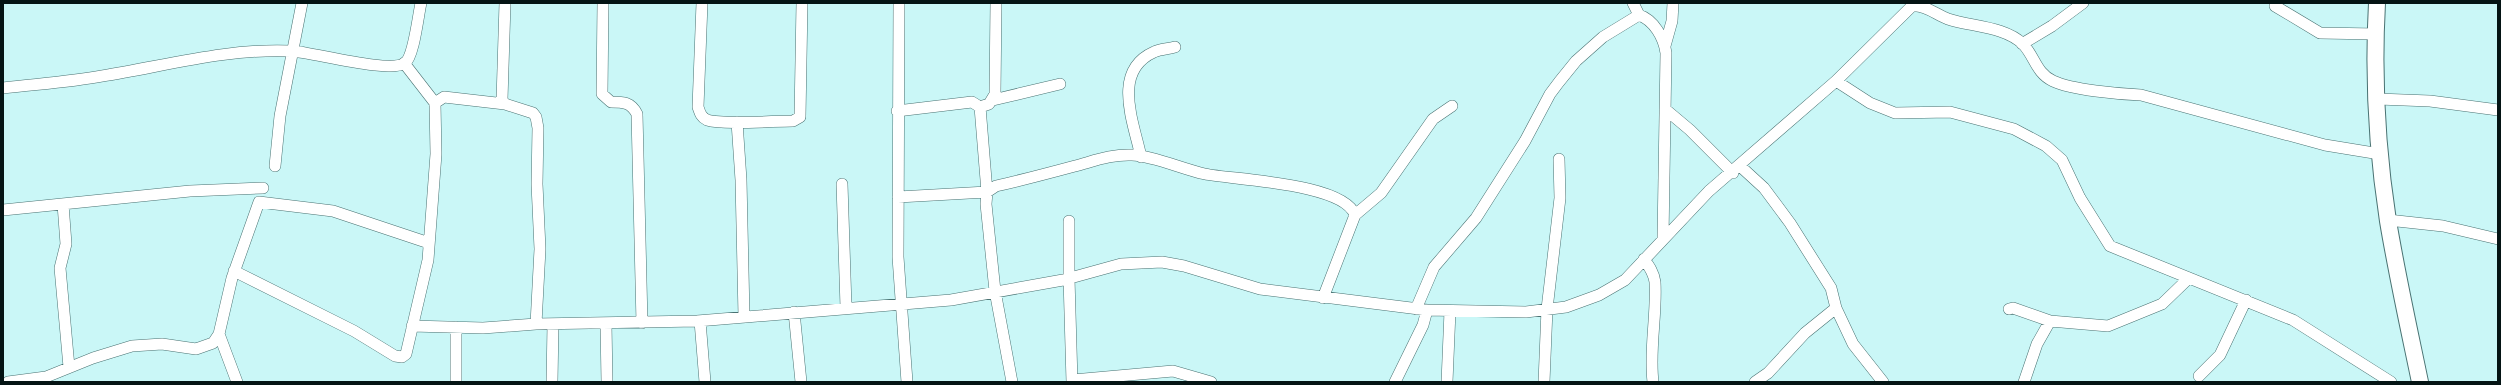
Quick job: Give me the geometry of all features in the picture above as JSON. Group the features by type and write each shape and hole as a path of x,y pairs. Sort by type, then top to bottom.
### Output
{"main road":[{"path":"2377,3 2376,34 2380,154 2388,220 2420,382"}],"street":[{"path":"275,166 280,116 302,3"},
{"path":"3,88 101,77 253,51 293,51 368,64 398,66 404,64 410,57 421,3"},
{"path":"505,3 502,96 505,104"},
{"path":"603,3 602,94 611,102 624,102 630,105 638,114 642,323"},
{"path":"702,3 698,107 701,115 708,120 737,122 793,121 800,117 802,3"},
{"path":"899,3 897,111 898,197 901,303 907,382"},
{"path":"980,107 989,104 995,94 996,3"},
{"path":"1634,3 1639,15"},
{"path":"1665,46 1672,21 1673,3"},
{"path":"2022,44 2052,26 2083,3"},
{"path":"412,326 482,328 536,324 606,324 700,321 744,316 951,300 1069,278 1121,264 1162,262 1184,266 1260,289 1422,310 1526,312 1566,307 1600,295 1625,280 1663,238 1709,192 1836,81 1912,6 1918,4 1948,19 2009,35 2022,44 2038,70 2055,82 2114,93 2141,96 2325,145 2380,154"},
{"path":"2275,6 2320,33 2376,34"},
{"path":"1395,382 1423,325 1422,310 1434,267 1476,218 1525,141 1554,88 1576,61 1598,41 1632,17 1639,15 1646,17 1654,26 1665,46 1667,62 1663,238"},
{"path":"1142,157 1128,95 1130,75 1134,67 1154,52 1175,47"},
{"path":"234,271 354,331 398,357 406,354 428,260 436,154 435,103 404,64"},
{"path":"1836,81 1861,97 1889,111 1909,113 1950,112 2014,130 2046,146 2062,160 2080,198 2110,246 2293,320 2391,382"},
{"path":"992,100 1060,84"},
{"path":"435,103 444,97 505,104 533,113 536,117 538,128 537,199 541,269 536,324"},
{"path":"2378,99 2438,102 2498,110"},
{"path":"897,111 972,102 980,107"},
{"path":"1323,298 1355,215 1381,194 1430,123 1452,106"},
{"path":"980,107 987,192 986,204 995,292 1012,382"},
{"path":"1665,109 1736,169 1764,188 1790,223 1831,288 1836,308 1862,358 1883,382"},
{"path":"737,122 741,180 744,316"},
{"path":"898,197 987,192 996,186 1111,156 1132,155 1204,173 1248,181 1288,183 1321,193 1349,206 1355,215"},
{"path":"1544,382 1547,309 1560,198 1559,159"},
{"path":"842,184 846,308"},
{"path":"3,210 190,191 263,188"},
{"path":"8,382 46,377 69,367 132,346 162,344 196,349 213,343 219,334 234,271 259,202 333,211 429,243"},
{"path":"63,204 66,244 60,268 69,367"},
{"path":"2388,220 2443,226 2498,240"},
{"path":"1069,221 1072,381 1173,371 1211,382"},
{"path":"1644,259 1651,269 1655,282 1651,355 1653,382"},
{"path":"2009,309 2020,310 2050,321 2108,326 2162,304 2189,278"},
{"path":"2199,376 2220,354 2246,300"},
{"path":"1755,382 1771,377 1806,333 1836,308"},
{"path":"1447,382 1450,311"},
{"path":"794,312 801,382"},
{"path":"700,321 705,382"},
{"path":"2024,382 2037,344 2050,321"},
{"path":"552,382 553,324"},
{"path":"606,324 607,382"},
{"path":"456,328 456,382"},
{"path":"219,334 237,382"}]}
